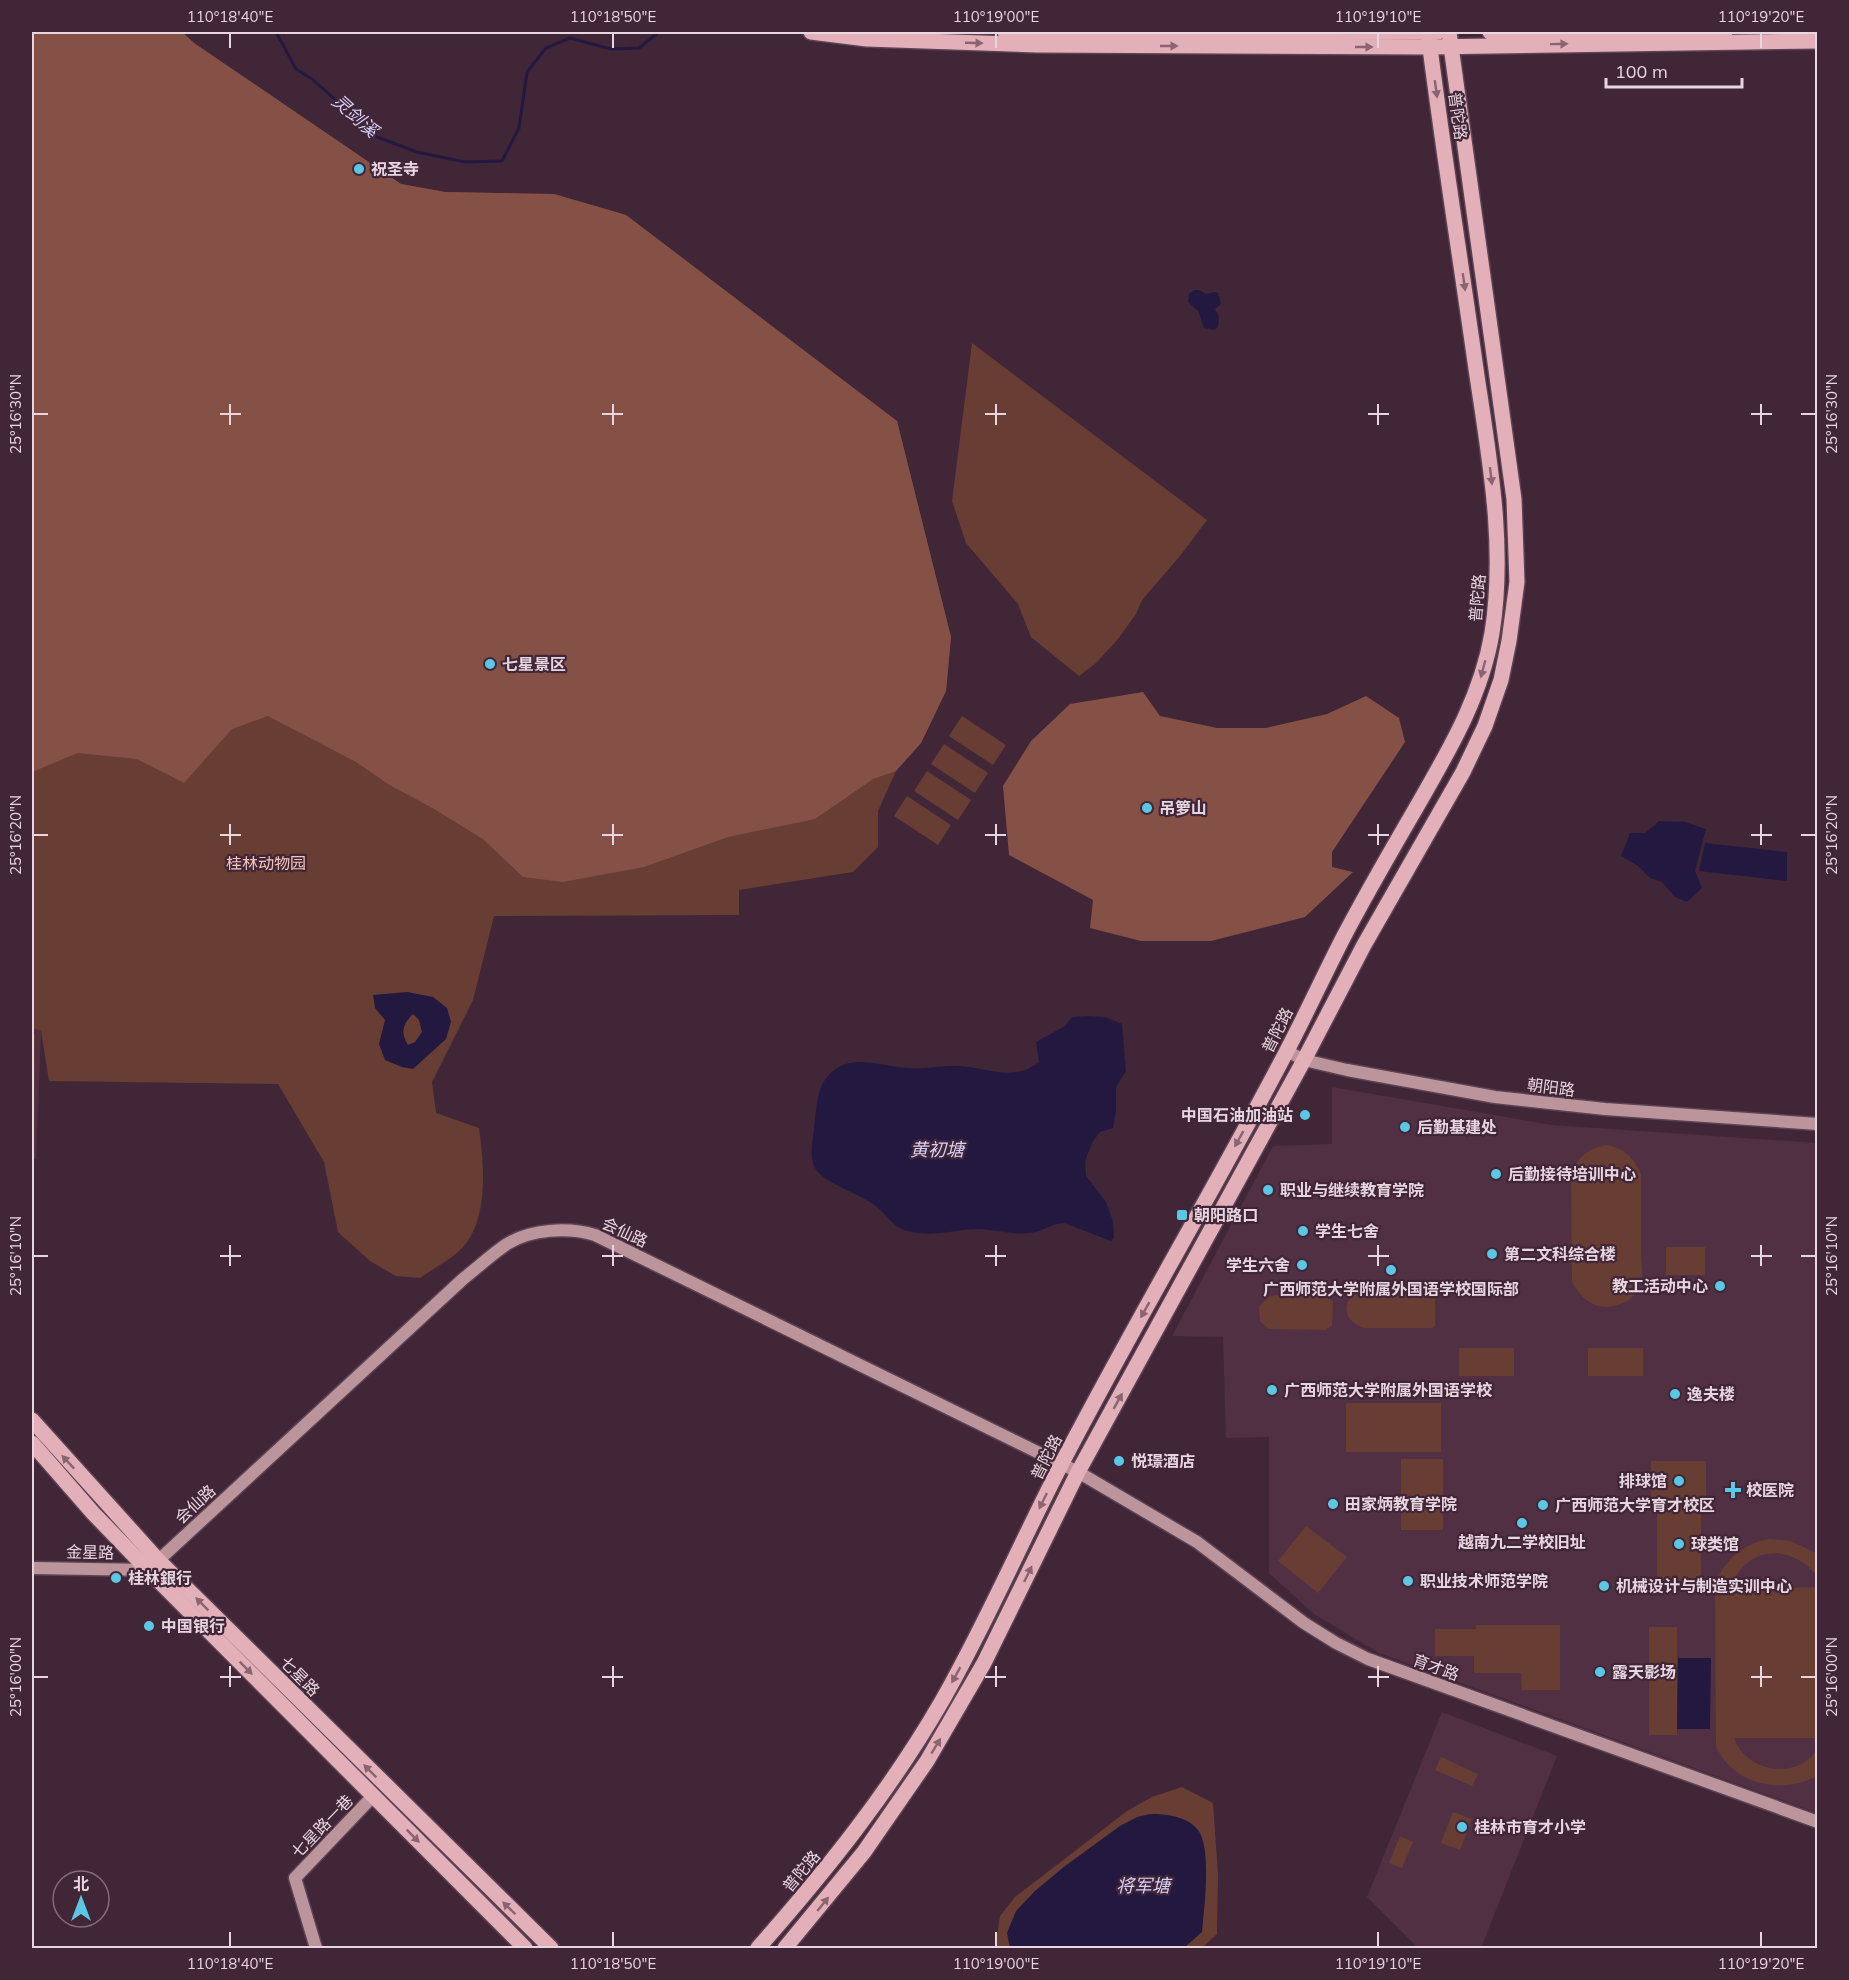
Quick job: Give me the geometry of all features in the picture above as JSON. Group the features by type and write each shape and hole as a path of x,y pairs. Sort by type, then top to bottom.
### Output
{"main road":[{"path":"811,32 867,39 1037,45 1439,37"},
{"path":"1005,32 1818,41"},
{"path":"1490,32 1776,32"},
{"name":"普陀路","path":"758,1948 843,1848 911,1752 968,1654 1062,1463 1287,1051 1353,920 1467,718 1492,637 1497,591 1498,547 1495,501 1439,37"},
{"name":"普陀路","path":"785,1948 864,1852 927,1761 984,1663 1078,1472 1304,1060 1364,945 1463,772 1485,726 1501,680 1517,582 1514,499 1439,37"},
{"name":"七星路","path":"32,1420 153,1565 525,1948"},
{"name":"七星路","path":"32,1443 93,1513 153,1565 551,1948"}],"street":[{"name":"朝阳路","path":"1287,1051 1304,1060 1396,1080 1549,1104 1818,1124"},
{"name":"会仙路","path":"153,1565 463,1279 509,1243 538,1233 565,1229 595,1235 1078,1472"},
{"name":"育才路","path":"1078,1472 1197,1542 1304,1623 1368,1659 1818,1822"},
{"name":"金星路","path":"32,1568 153,1565"},
{"name":"七星路一巷","path":"316,1948 295,1878 374,1795"}],"shaded area":[{"name":"七星景区","path":"32,32 182,32 194,43 401,184 445,192 554,194 626,215 897,421 951,637 946,691 921,743 896,771 873,779 815,819 728,837 644,867 563,882 523,877 483,839 388,784 356,762 268,716 232,729 184,783 137,759 78,753 32,772"},
{"path":"1143,692 1160,716 1217,728 1266,728 1327,714 1366,696 1399,718 1405,742 1332,852 1332,867 1353,872 1305,917 1211,941 1141,941 1090,928 1093,900 1009,855 1003,786 1031,741 1070,704"},
{"path":"32,1028 41,1031 36,1159 32,1159"},
{"name":"广西师范大学育才校区","path":"1332,1087 1552,1125 1817,1143 1817,1813 1379,1653 1314,1614 1269,1573 1269,1437 1226,1438 1223,1337 1172,1336 1273,1146 1332,1144"},
{"name":"桂林市育才小学","path":"1442,1712 1557,1756 1481,1948 1418,1948 1367,1897"}],"green space":[{"name":"七星景区","path":"32,32 182,32 194,43 401,184 445,192 554,194 626,215 897,421 951,637 946,691 921,743 896,771 878,811 878,847 853,872 739,890 739,915 494,916 473,1000 432,1082 436,1113 479,1128 483,1176 480,1210 468,1240 458,1252 420,1278 396,1276 370,1261 338,1232 324,1162 278,1084 49,1081 41,1031 32,1028"},
{"path":"972,343 1207,520 1142,600 1136,614 1118,639 1096,663 1079,676 1031,637 1018,604 966,543 952,501"},
{"path":"962,716 1006,745 993,765 949,736"},
{"path":"944,744 988,773 975,793 931,764"},
{"path":"927,771 971,800 958,820 914,791"},
{"path":"907,796 951,825 938,845 894,816"},
{"path":"32,1033 35,1034 34,1156 32,1156"},
{"path":"1606,1145 1618,1148 1627,1154 1635,1162 1641,1174 1642,1274 1638,1290 1631,1298 1618,1305 1601,1307 1586,1300 1572,1282 1571,1173 1585,1154"},
{"path":"1666,1247 1705,1247 1705,1275 1666,1275"},
{"path":"1365,1289 1435,1289 1435,1326 1433,1328 1365,1328 1357,1325 1347,1315 1347,1303 1351,1297"},
{"path":"1326,1295 1333,1302 1332,1325 1326,1330 1269,1329 1260,1321 1259,1307 1268,1297"},
{"path":"1459,1348 1514,1348 1514,1376 1459,1376"},
{"path":"1588,1348 1643,1348 1643,1376 1588,1376"},
{"path":"1346,1403 1441,1403 1441,1452 1346,1452"},
{"path":"1401,1459 1443,1459 1443,1530 1401,1530"},
{"name":"排球馆","path":"1651,1461 1706,1461 1706,1500 1651,1500"},
{"name":"球类馆","path":"1657,1507 1701,1507 1701,1581 1657,1581"},
{"path":"1306,1526 1347,1557 1318,1593 1278,1561"},
{"path":"1769,1539 1791,1541 1816,1553 1817,1576 1806,1565 1794,1558 1782,1554 1769,1554 1757,1557 1746,1564 1730,1589 1817,1587 1817,1738 1734,1738 1740,1750 1749,1759 1772,1768 1785,1769 1797,1766 1808,1760 1817,1750 1817,1776 1789,1785 1760,1783 1746,1778 1734,1770 1716,1746 1715,1586 1728,1561 1742,1549"},
{"path":"1476,1625 1560,1625 1560,1690 1522,1690 1521,1673 1474,1673 1474,1656 1435,1656 1435,1629 1476,1629"},
{"path":"1649,1627 1677,1627 1677,1735 1649,1735"},
{"path":"1441,1757 1478,1774 1472,1786 1435,1770"},
{"name":"将军塘","path":"1182,1787 1213,1803 1218,1875 1217,1934 1202,1948 995,1948 1000,1916 1015,1897 1127,1811 1152,1797"},
{"path":"1453,1812 1472,1819 1460,1850 1441,1843"},
{"path":"1400,1836 1413,1842 1402,1868 1389,1863"}],"water":[{"path":"1194,290 1206,294 1218,293 1221,304 1215,309 1219,317 1218,327 1214,330 1204,328 1198,311 1188,302 1189,294"},
{"path":"1659,821 1685,822 1706,829 1695,871 1702,888 1687,902 1675,897 1662,882 1650,878 1638,866 1621,856 1630,833 1645,833"},
{"path":"1705,843 1787,852 1787,881 1699,871"},
{"path":"407,992 433,997 447,1008 451,1022 446,1039 413,1069 385,1060 379,1044 385,1020 375,1008 373,995","holes":["413,1014 419,1020 422,1032 415,1042 408,1045 403,1032 405,1025"]},
{"name":"黄初塘","path":"1072,1017 1105,1017 1122,1024 1126,1071 1116,1087 1113,1128 1100,1132 1093,1141 1085,1161 1086,1176 1106,1202 1113,1221 1114,1238 1111,1241 1064,1223 1024,1233 980,1229 933,1234 909,1232 894,1224 870,1202 826,1179 815,1168 812,1148 819,1094 823,1083 840,1066 861,1062 913,1068 960,1066 1010,1073 1020,1071 1039,1062 1036,1042 1065,1026"},
{"path":"1678,1658 1711,1658 1710,1729 1677,1729"},
{"name":"将军塘","path":"1150,1814 1169,1815 1182,1819 1198,1830 1202,1839 1205,1850 1206,1879 1202,1932 1184,1948 1010,1948 1007,1933 1016,1911 1035,1891 1120,1826 1137,1817"}],"waterway":[{"name":"灵剑溪","path":"276,32 296,69 312,79 377,137 417,152 465,162 502,161 519,128 527,72 546,48 570,38 611,49 639,48 659,32"}],"place":[{"name":"祝圣寺","path":"359,169"},
{"name":"七星景区","path":"490,664"},
{"name":"吊箩山","path":"1147,808"},
{"name":"中国石油加油站","path":"1305,1115"},
{"name":"后勤基建处","path":"1405,1127"},
{"name":"后勤接待培训中心","path":"1496,1174"},
{"name":"职业与继续教育学院","path":"1268,1190"},
{"name":"朝阳路口","path":"1182,1215"},
{"name":"学生七舍","path":"1303,1231"},
{"name":"第二文科综合楼","path":"1492,1254"},
{"name":"学生六舍","path":"1302,1265"},
{"name":"广西师范大学附属外国语学校国际部","path":"1391,1270"},
{"name":"教工活动中心","path":"1720,1286"},
{"name":"广西师范大学附属外国语学校","path":"1272,1390"},
{"name":"逸夫楼","path":"1675,1394"},
{"name":"悦璟酒店","path":"1119,1461"},
{"name":"排球馆","path":"1679,1481"},
{"name":"校医院","path":"1733,1490"},
{"name":"田家炳教育学院","path":"1333,1504"},
{"name":"广西师范大学育才校区","path":"1543,1505"},
{"name":"越南九二学校旧址","path":"1522,1523"},
{"name":"球类馆","path":"1679,1544"},
{"name":"桂林銀行","path":"116,1578"},
{"name":"职业技术师范学院","path":"1408,1581"},
{"name":"机械设计与制造实训中心","path":"1604,1586"},
{"name":"中国银行","path":"149,1626"},
{"name":"露天影场","path":"1600,1672"},
{"name":"桂林市育才小学","path":"1462,1827"}],"park label":[{"name":"桂林动物园","path":"266,863"}]}
